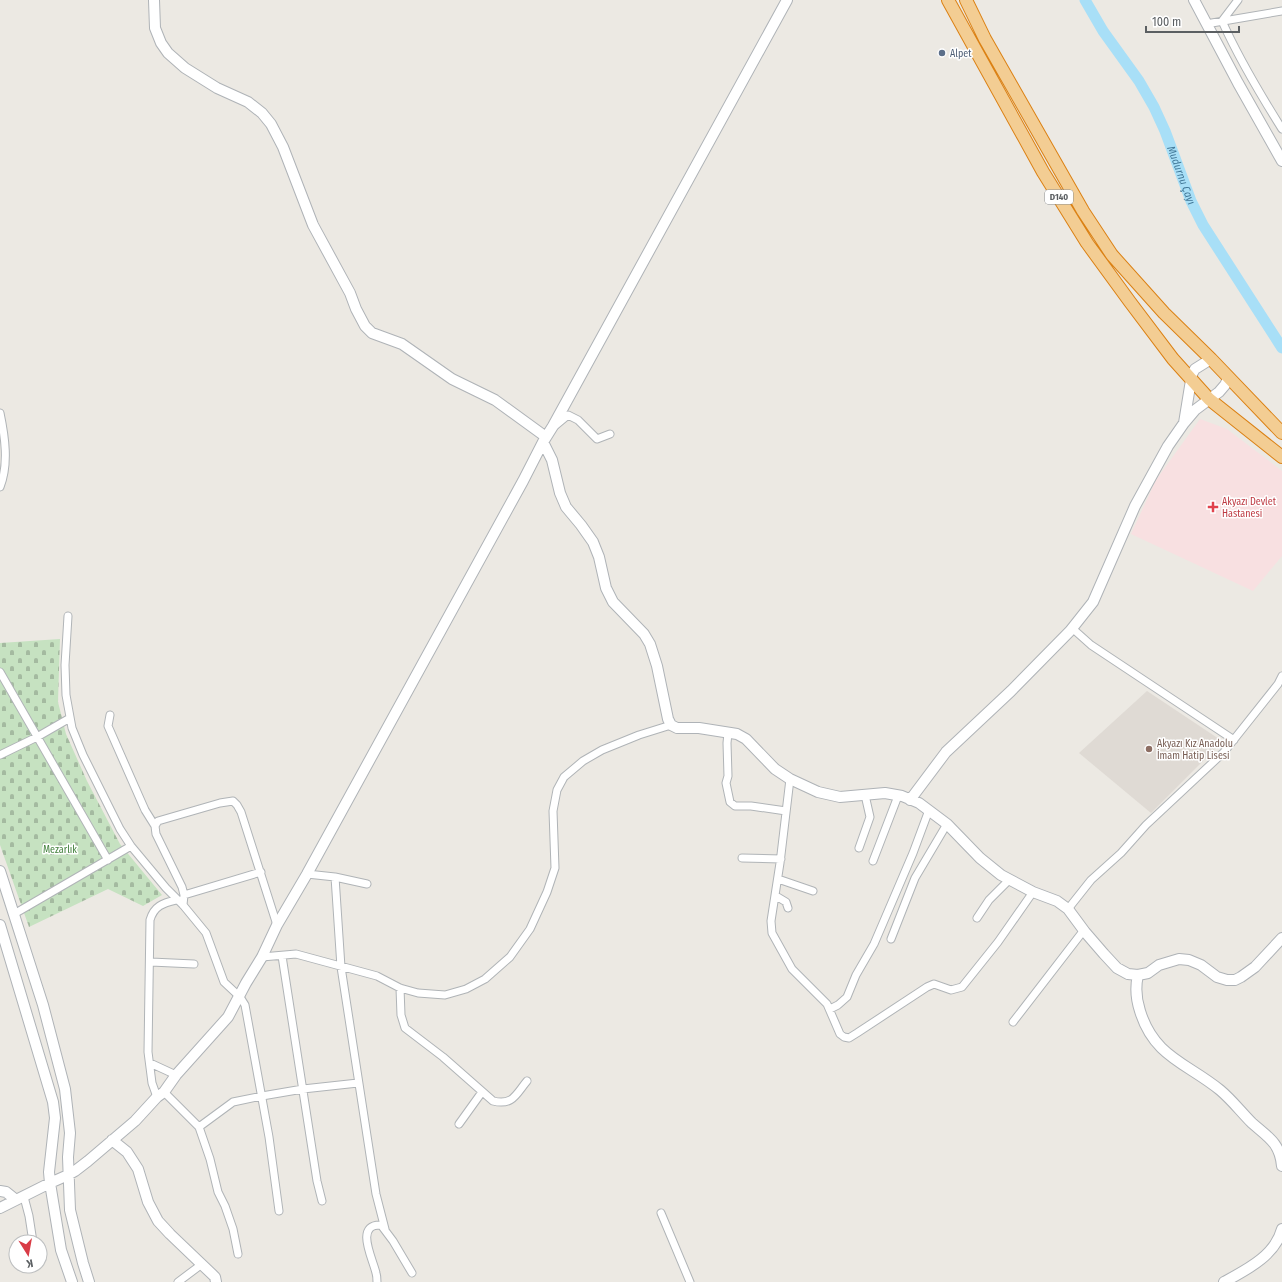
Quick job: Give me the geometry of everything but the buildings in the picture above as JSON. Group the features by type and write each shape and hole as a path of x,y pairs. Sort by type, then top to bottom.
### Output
{"highway":[{"name":"D140","path":"948,0 1043,172 1087,243 1173,359 1191,380 1210,399 1282,457"},
{"name":"D140","path":"966,0 984,39 1083,211 1112,255 1164,313 1229,377 1282,433"}],"street":[{"path":"154,0 155,28 161,43 168,53 185,68 211,84 248,102 262,113 272,124 283,147 313,225 350,292 356,309 365,326 372,333 402,344 452,379 495,400 545,440 552,460 560,493 566,507 593,542 599,557 606,588 613,602 644,634 650,644 657,666 668,719 671,725 677,728 706,729 736,734 746,740 775,769 790,779 818,792 840,797 885,793 919,803 947,824 980,858 1002,875 1033,892 1057,901 1068,909 1084,930 1118,968 1128,974 1138,976 1148,973 1159,965 1179,959 1189,960 1201,965 1217,977 1227,980 1235,980 1255,967 1282,938"},
{"path":"0,1208 58,1179 88,1161 135,1121 228,1017 262,957 277,925 307,874 520,488 787,0"},
{"path":"1194,0 1282,160"},
{"path":"1222,21 1238,0"},
{"path":"1206,24 1282,11"},
{"path":"1222,21 1232,44 1282,129"},
{"path":"1184,423 1191,380 1195,369 1211,359"},
{"path":"910,800 946,752 1011,691 1072,628 1093,602 1135,506 1168,446 1195,410 1219,392 1229,377"},
{"path":"0,413 5,448 4,476 0,487"},
{"path":"553,426 568,415 578,420 597,439 610,434"},
{"path":"68,616 65,665 66,695 72,728 83,754 120,829 131,846 206,933 224,982 240,997 245,1005 262,1096 279,1211"},
{"path":"1072,628 1091,645 1234,740"},
{"path":"0,672 108,860"},
{"path":"1068,909 1091,880 1121,853 1146,825 1224,752 1278,684 1282,676"},
{"path":"110,715 108,726 145,810 155,826 156,834 182,887 184,895 182,905"},
{"path":"0,755 70,718"},
{"path":"262,957 296,954 378,976 400,988 418,993 445,994 466,989 485,979 510,957 530,929 547,892 555,868 553,811 557,790 564,777 583,761 602,750 639,735 671,725"},
{"path":"728,733 728,776 726,783 730,802 735,806 750,806 786,811"},
{"path":"790,779 781,859 771,921 772,933 792,969 827,1004 840,1034 844,1037 849,1038 934,984 951,990 962,987 998,942 1033,892"},
{"path":"859,848 870,817 865,795"},
{"path":"873,861 898,796"},
{"path":"155,826 158,821 220,803 232,801 237,805 241,812 277,925"},
{"path":"830,1009 847,998 856,975 874,944 913,853 929,810"},
{"path":"891,939 915,878 947,824"},
{"path":"14,914 131,846"},
{"path":"742,858 781,859"},
{"path":"0,871 43,1005 65,1089 70,1133 58,1179 61,1250 72,1282"},
{"path":"184,895 260,872"},
{"path":"307,874 335,876 367,884"},
{"path":"335,876 341,967 376,1194 385,1229"},
{"path":"778,879 813,891"},
{"path":"977,918 989,900 1010,879"},
{"path":"776,896 786,902 788,908"},
{"path":"176,900 158,907 152,912 150,920 148,1052 152,1083 160,1094 198,1127 210,1159 218,1192 225,1206 233,1229 238,1254"},
{"path":"0,925 53,1102 55,1118 49,1172 58,1179 70,1210 89,1282"},
{"path":"1013,1022 1084,930"},
{"path":"282,956 304,1088 317,1181 322,1201"},
{"path":"150,962 194,964"},
{"path":"1138,976 1136,984 1137,1002 1144,1023 1151,1036 1164,1051 1221,1091 1271,1139 1280,1148 1282,1166"},
{"path":"400,988 400,1016 405,1028 443,1057 493,1101 507,1102 515,1098 527,1081"},
{"path":"150,1064 176,1075"},
{"path":"198,1127 233,1102 304,1088 358,1083"},
{"path":"459,1124 482,1092"},
{"path":"112,1140 127,1152 138,1169 148,1202 158,1221 215,1277 216,1282"},
{"path":"0,1191 20,1198 29,1216 31,1234"},
{"path":"661,1213 690,1282"},
{"path":"377,1282 377,1274 366,1237 370,1228 374,1224 381,1224 385,1229 412,1273"},
{"path":"1224,1282 1254,1265 1274,1246 1281,1236"},
{"path":"178,1282 202,1264"}],"shaded area":[{"name":"Akyazı Devlet Hastanesi","path":"1200,419 1227,429 1282,471 1282,556 1253,591 1131,534 1156,480"},
{"name":"Akyazı Kız Anadolu İmam Hatip Lisesi","path":"1147,691 1219,739 1219,745 1151,813 1079,753"}],"green space":[{"name":"Mezarlık","path":"60,639 58,702 66,734 87,781 120,844 162,895 143,906 108,889 29,927 0,845 0,643"}],"waterway":[{"name":"Mudurnu Çayı","path":"1085,0 1103,31 1139,81 1154,107 1165,131 1191,201 1203,225 1282,348"}],"place":[{"name":"Alpet","path":"942,53"},
{"name":"Akyazı Devlet Hastanesi","path":"1213,507"},
{"name":"Akyazı Kız Anadolu İmam Hatip Lisesi","path":"1149,749"}]}
